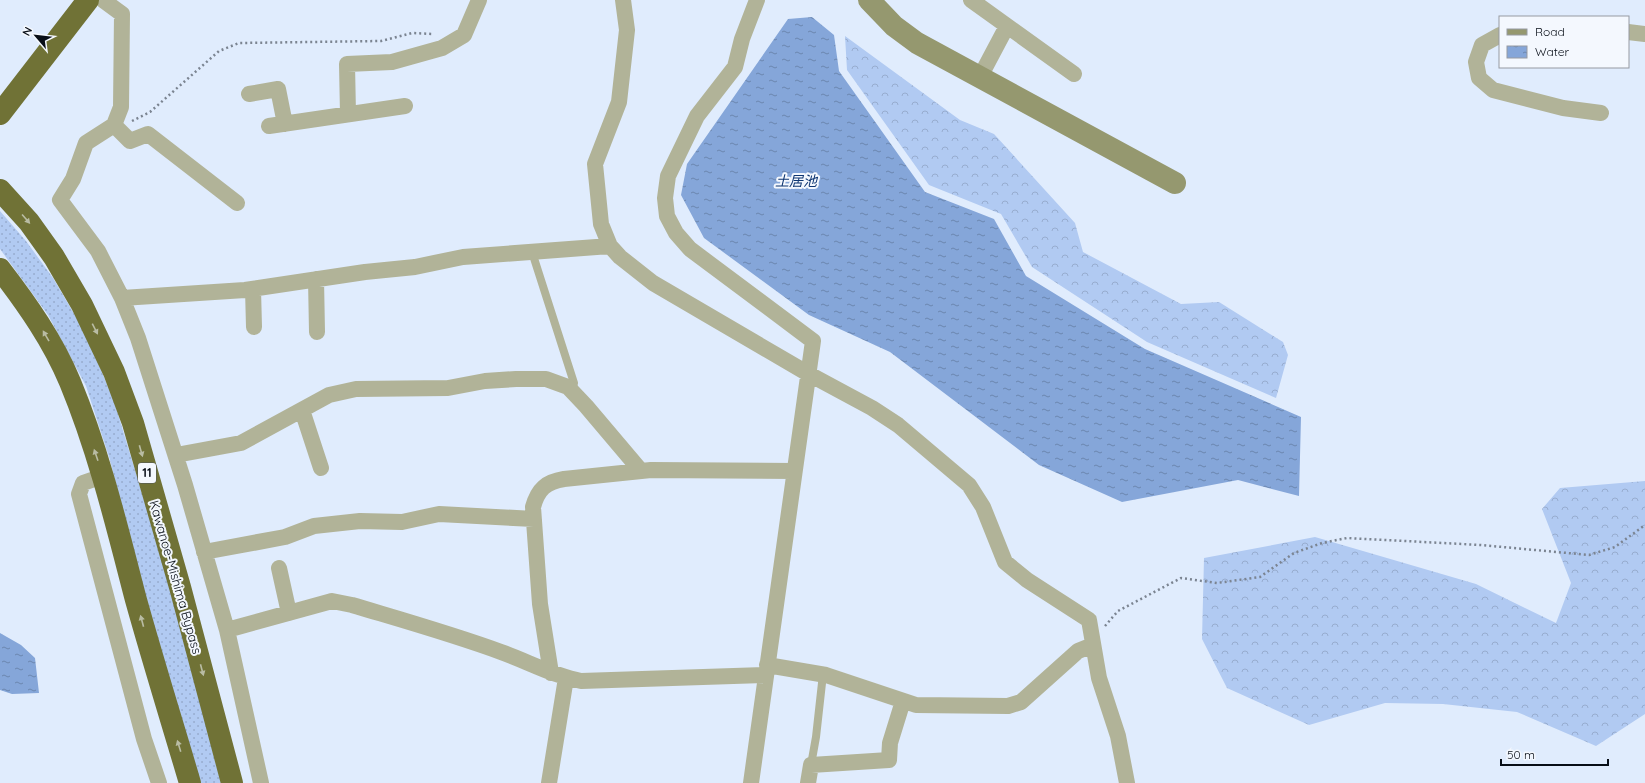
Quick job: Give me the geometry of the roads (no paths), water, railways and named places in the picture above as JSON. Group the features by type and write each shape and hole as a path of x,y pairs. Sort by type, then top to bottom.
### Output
{"highway":[{"path":"0,114 88,0"},
{"name":"Kawanoe-Mishima Bypass","path":"0,190 29,222 54,257 82,305 114,372 133,423 178,580 232,783"},
{"path":"0,269 24,300 48,338 66,376 103,476 151,653 190,783"}],"street":[{"path":"348,114 347,64 392,62 442,48 464,35 479,0"},
{"path":"624,0 627,30 619,102 595,164 601,224 610,246 620,257 653,283 807,373 872,408 898,425 969,485 983,507 1005,562 1027,580 1089,620 1099,678 1118,736 1127,783"},
{"path":"751,783 812,341 690,249 676,233 667,216 665,198 668,176 697,116 736,66 742,39 757,0"},
{"path":"869,0 894,26 917,43 1175,183"},
{"path":"971,0 1074,74"},
{"path":"112,2 122,14 121,107 114,126 86,143 73,179 60,200 98,251 122,298 138,338 176,455 227,630 261,783"},
{"path":"980,77 1007,26"},
{"path":"1629,32 1645,34"},
{"path":"1499,36 1482,45 1476,62 1479,78 1493,90 1563,108 1601,113"},
{"path":"248,94 278,90 285,124"},
{"path":"269,126 405,106"},
{"path":"114,126 130,141 148,134 237,203"},
{"path":"122,298 253,289 365,272 415,267 463,257 610,246"},
{"path":"316,279 317,332"},
{"path":"253,289 254,327"},
{"path":"176,455 241,444 329,395 356,389 448,388 485,381 546,379 568,387 642,471"},
{"path":"302,410 321,468"},
{"path":"549,783 559,675 540,604 533,507 536,498 543,488 552,481 642,471 794,471"},
{"path":"103,476 83,483 79,494 144,739 159,783"},
{"path":"204,552 285,537 314,526 360,521 402,522 439,514 534,519"},
{"path":"279,568 289,613"},
{"path":"227,630 332,601 352,605 502,652 559,675 581,681 766,670 823,674 916,705 1008,706 1021,702 1078,651 1093,642"},
{"path":"808,783 811,765 889,760 890,743 903,701"}],"lane":[{"path":"532,252 574,383 572,391"},
{"path":"811,765 816,737 823,674"}],"water":[{"name":"土居池","path":"812,17 834,35 839,71 925,192 994,219 1026,276 1145,349 1301,417 1299,496 1238,480 1122,502 1039,465 890,352 809,315 704,238 681,195 687,164 788,19"},
{"path":"0,633 21,645 35,658 39,693 12,694 0,690"}]}
